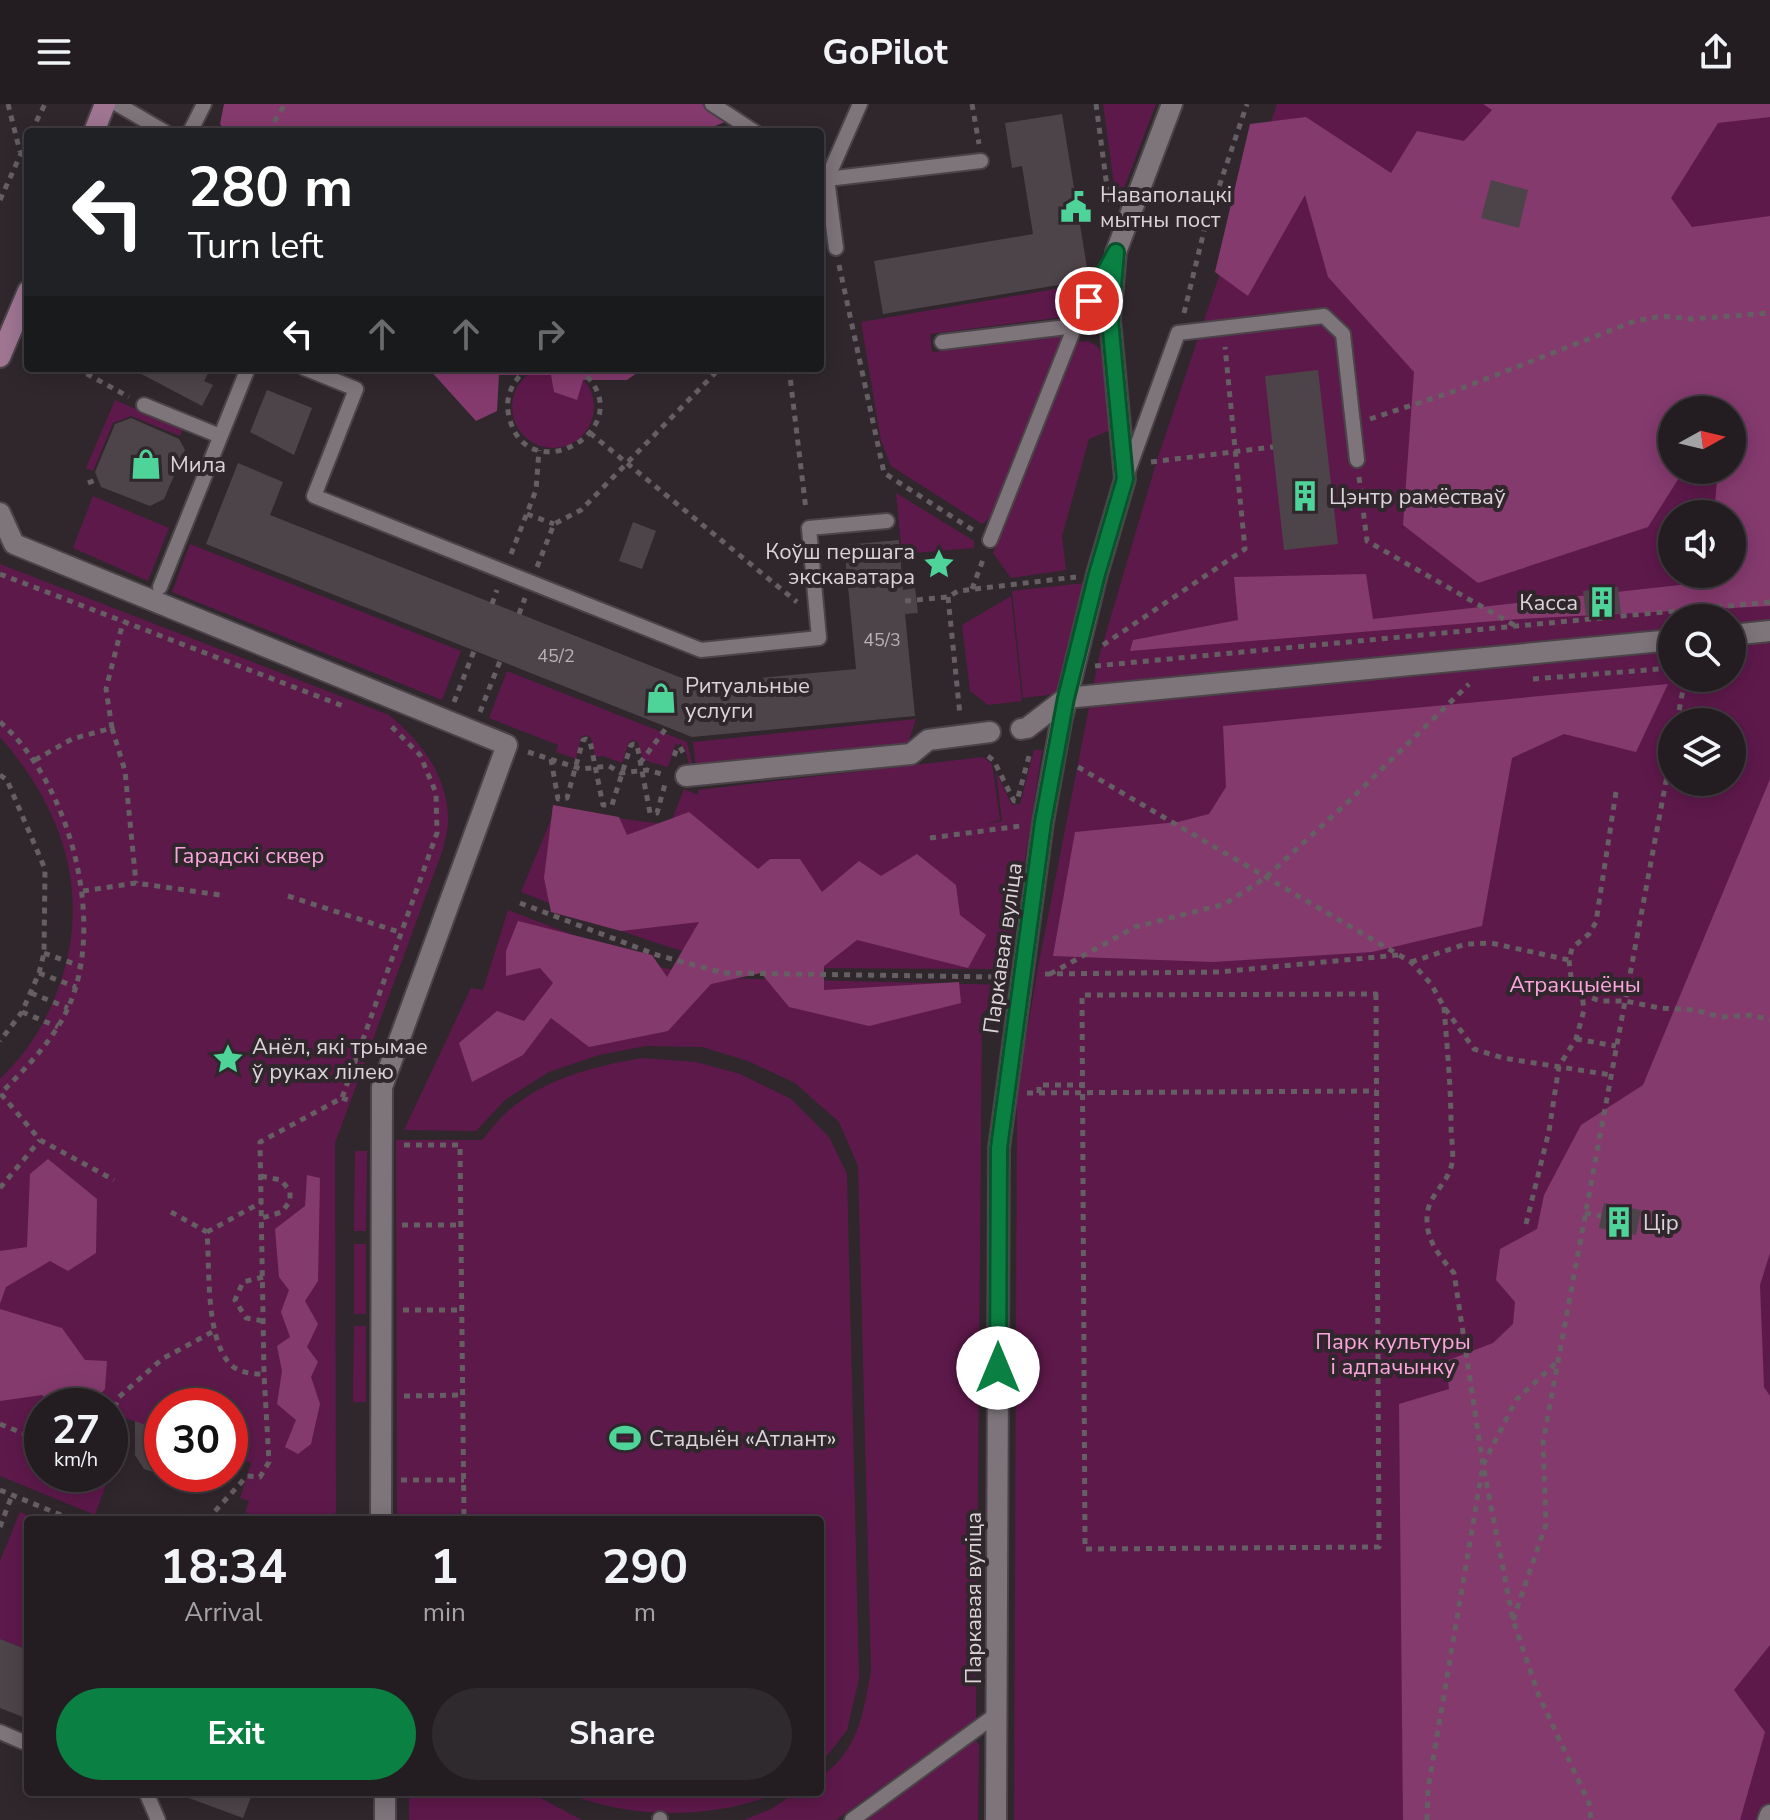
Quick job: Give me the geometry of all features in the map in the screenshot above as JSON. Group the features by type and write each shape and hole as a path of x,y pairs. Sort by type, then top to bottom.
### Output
{"main road":[{"path":"96,128 105,104"},
{"path":"0,357 24,300"}],"street":[{"name":"Паркавая вуліца","path":"996,1820 999,1148 1043,822 1066,698 1127,472 1110,320 1116,252 1172,104"},
{"path":"0,513 14,544 507,745 382,1087 381,1516"},
{"path":"1746,634 1770,631"},
{"path":"1021,729 1027,728 1066,698 1658,641"},
{"path":"679,772 911,754 928,740 990,732"},
{"path":"385,1796 385,1820"}],"lane":[{"path":"117,104 158,128"},
{"path":"192,128 204,104"},
{"path":"712,104 749,128"},
{"path":"824,174 860,104"},
{"path":"824,176 981,161"},
{"path":"824,182 836,248"},
{"path":"990,540 1075,326 1116,252"},
{"path":"1127,472 1178,333 1324,316 1343,334 1357,460"},
{"path":"942,342 1075,326"},
{"path":"160,587 246,372"},
{"path":"314,372 356,389 314,496 701,650 819,638 809,528 887,521"},
{"path":"144,405 220,436"},
{"path":"852,1820 997,1714"},
{"path":"0,1732 24,1742"},
{"path":"148,1796 158,1820"}],"path":[{"path":"8,104 21,153"},
{"path":"33,128 45,104"},
{"path":"270,128 285,104"},
{"path":"972,104 981,161"},
{"path":"1096,104 1110,207"},
{"path":"1178,333 1204,231 1247,104"},
{"path":"0,200 24,147"},
{"path":"836,248 841,283 884,473 975,531"},
{"path":"1353,425 1452,392 1635,321 1662,316 1691,319 1770,313"},
{"path":"1075,666 1245,549 1223,327"},
{"path":"83,372 144,405"},
{"path":"524,372 509,392 509,420 526,443 539,450 553,452 567,450 580,443 597,420 599,406 596,392 582,372"},
{"path":"537,566 554,524 581,510 716,372"},
{"path":"790,372 809,528"},
{"path":"590,433 817,618"},
{"path":"1127,472 1273,447"},
{"path":"510,556 536,490 539,450"},
{"path":"1357,460 1367,541 1516,626"},
{"path":"88,483 98,479"},
{"path":"527,514 554,524"},
{"path":"972,589 990,540"},
{"path":"0,574 345,707"},
{"path":"905,601 948,597 958,591 1052,579"},
{"path":"948,597 962,736 994,761 1014,801 1017,801 1030,751"},
{"path":"1075,666 1770,602"},
{"path":"123,622 106,689 112,728 125,771 136,883"},
{"path":"456,697 474,651"},
{"path":"483,706 500,661"},
{"path":"1049,974 1135,927 1225,904 1265,878 1469,684"},
{"path":"211,1516 247,1476 260,1477 269,1462 264,1374 260,1142 342,1098 437,833 436,793 420,755 390,724 375,718"},
{"path":"0,722 35,760 69,831 83,891 80,966 68,1008 58,1027 0,1094 40,1140 114,1180"},
{"path":"641,767 667,727"},
{"path":"35,760 72,739 112,728"},
{"path":"660,774 641,767 621,773 609,766 595,767 576,767 552,759 558,799 567,798 576,767 583,740 590,741 595,767 603,805 612,805 621,773 631,745 637,745 641,767 650,813 654,814 679,772"},
{"path":"1078,767 1411,962 1431,984 1474,1049 1503,1058 1611,1075"},
{"path":"0,775 7,780 45,869 44,953 39,973 22,1012 0,1041"},
{"path":"1526,1224 1549,1131 1559,1066 1576,1039 1584,1010 1582,994 1571,977 1569,960 1572,948 1589,934 1596,922 1616,792"},
{"path":"1513,1620 1546,1524 1543,1442 1663,796"},
{"path":"930,838 1003,828"},
{"path":"83,891 136,883 220,895"},
{"path":"288,896 402,933"},
{"path":"520,903 657,955 724,973 1001,977 1219,972 1398,955"},
{"path":"1411,962 1466,944 1491,943 1569,960"},
{"path":"44,953 80,966"},
{"path":"39,973 76,987"},
{"path":"31,993 68,1008"},
{"path":"1376,994 1379,1547 1085,1549 1082,1089 1082,995 1376,994"},
{"path":"1582,994 1600,1001 1695,1010 1721,1017 1752,1015 1770,1020"},
{"path":"1444,1007 1451,1096 1452,1164 1443,1184 1430,1198 1426,1220 1430,1239 1439,1256 1454,1273 1483,1465 1513,1620 1539,1696 1589,1803 1591,1820"},
{"path":"22,1012 58,1027"},
{"path":"1576,1039 1616,1046"},
{"path":"1042,1093 1082,1089 1376,1091"},
{"path":"342,1098 351,1101"},
{"path":"0,1188 40,1140"},
{"path":"396,1144 460,1145 464,1516"},
{"path":"261,1175 281,1180 290,1191 290,1201 282,1212 262,1218"},
{"path":"207,1232 262,1202"},
{"path":"171,1212 207,1232"},
{"path":"1585,1213 1601,1216"},
{"path":"395,1225 461,1225"},
{"path":"207,1232 214,1331 230,1364 249,1375 264,1374"},
{"path":"263,1277 243,1282 235,1300 246,1318 264,1321"},
{"path":"396,1310 461,1310"},
{"path":"128,1389 162,1359 214,1331"},
{"path":"1427,1820 1428,1789 1483,1465 1516,1400 1557,1362"},
{"path":"397,1396 463,1395"},
{"path":"0,1424 24,1434"},
{"path":"397,1480 464,1480"},
{"path":"0,1490 63,1516"},
{"path":"0,1527 12,1495"}],"green space":[{"path":"1103,104 1156,104 1117,206"},
{"name":"Парк культуры і адпачынку","path":"1277,104 1770,104 1770,1820 1014,1820 1017,1092 1039,962 1099,657 1157,460"},
{"path":"1085,284 1072,316 930,334 932,352 1063,336 992,516 982,524 891,466 881,441 861,322"},
{"path":"1088,341 1097,346 1103,355 1110,430 1089,439 1062,536 1066,570 1011,578 993,553 1077,342"},
{"path":"532,372 574,372 587,384 593,399 591,423 582,436 569,445 553,448 537,445 524,436 515,423 512,407 515,391"},
{"path":"115,400 183,429 180,436 131,416 113,423 93,471 86,468"},
{"path":"896,493 974,541 974,548 902,554"},
{"path":"93,496 169,528 148,581 73,548"},
{"path":"190,544 461,651 442,700 172,592"},
{"name":"Гарадскі сквер","path":"0,564 389,715 421,748 437,773 446,801 448,821 443,849 335,1143 336,1513 325,1516 251,1516 245,1512 249,1501 240,1498 242,1492 248,1492 251,1463 248,1462 248,1388 144,1388 144,1425 128,1419 128,1388 24,1388 24,1486 0,1476 0,1079 26,1049 52,1004 68,957 72,923 72,890 66,857 56,825 23,765 0,737"},
{"path":"1085,583 1057,694 1023,698 1012,591"},
{"path":"1011,596 1022,701 988,705 970,691 962,625"},
{"path":"507,671 687,742 692,764 689,764 685,748 680,744 675,745 668,767 643,760 638,743 634,740 629,742 622,763 603,756 595,757 591,738 587,735 581,737 576,759 556,752 558,745 489,718"},
{"path":"916,719 907,746 696,768 693,742"},
{"path":"1034,750 1042,750 1008,969 759,968 668,947 521,892 555,810 670,825 684,789 698,795 698,790 983,757 992,764 1000,820 983,824 1002,821 996,772 1012,805 1020,804"},
{"path":"508,910 654,966 717,978 1009,985 982,1014 976,1719 836,1820 744,1820 771,1809 791,1796 824,1796 824,1774 843,1755 857,1730 871,1671 858,1166 839,1122 795,1083 748,1061 702,1047 646,1046 599,1055 549,1072 506,1099 476,1131 404,1130 471,988 483,990"},
{"name":"Стадыён «Атлант»","path":"641,1058 696,1062 740,1074 791,1099 829,1137 847,1174 859,1679 847,1730 824,1760 824,1516 397,1516 396,1140 482,1140 507,1112 537,1090 605,1065"},
{"path":"355,1151 367,1151 366,1231 354,1231"},
{"path":"354,1244 366,1244 366,1314 354,1314"},
{"path":"354,1326 366,1326 366,1402 353,1402"},
{"name":"Гарадскі сквер","path":"39,1492 103,1492 95,1515"},
{"path":"20,1512 30,1516 24,1516 24,1648 0,1639 0,1561"},
{"path":"974,1739 979,1744 978,1820 863,1820"},
{"path":"409,1796 537,1796 582,1820 409,1820"},
{"path":"575,1796 769,1796 728,1808 672,1813 616,1808"}],"shaded area":[{"path":"224,104 702,104 725,122 710,128 223,128 220,124"},
{"path":"1483,104 1770,104 1770,117 1718,123 1671,198 1692,227 1770,216 1770,606 1658,604 1658,612 1519,619 1130,651 1133,640 1238,620 1234,577 1366,574 1373,619 1658,587 1746,588 1746,500 1715,500 1717,484 1746,484 1746,396 1658,396 1658,484 1675,484 1665,500 1658,500 1658,511 1648,527 1478,583 1403,525 1414,372 1328,277 1305,195 1248,296 1215,272 1250,124 1306,117 1391,173 1417,131 1464,141 1492,110"},
{"path":"432,372 638,372 627,380 583,380 577,400 554,392 551,375 499,375 497,411 476,421"},
{"path":"1658,685 1658,692 1664,692 1636,752 1564,734 1512,758 1482,926 1372,952 1213,962 1053,956 1075,832 1178,822 1209,814 1226,787 1223,726"},
{"path":"1770,779 1770,1253 1760,1285 1764,1387 1770,1396 1770,1645 1734,1690 1765,1732 1740,1820 1403,1820 1399,1404 1449,1389 1446,1361 1493,1343 1513,1324 1515,1302 1496,1280 1500,1249 1537,1229 1544,1195 1581,1125 1643,1085"},
{"path":"553,805 619,817 627,835 689,812 758,869 770,859 800,859 822,892 859,861 881,876 917,854 956,885 960,915 986,935 968,968 857,940 824,966 824,990 959,982 961,1003 869,1026 789,1007 761,973 711,984 668,1031 589,1047 551,1018 523,1055 472,1082 459,1043 497,1011 524,1021 553,983 540,968 506,976 506,951 518,921 652,955 667,977 699,922 621,931 551,912 544,878"},
{"path":"48,1159 97,1199 96,1253 68,1271 50,1261 6,1287 0,1304 0,1251 27,1247 30,1174"},
{"path":"307,1175 320,1178 318,1281 305,1301 318,1324 307,1347 318,1362 311,1377 320,1404 311,1444 298,1454 285,1447 296,1420 277,1404 282,1371 277,1346 290,1337 281,1312 289,1290 279,1277 275,1229 305,1206"},
{"path":"0,1309 62,1328 85,1360 107,1361 105,1388 24,1388 24,1398 0,1401"}],"building":[{"path":"1062,114 1089,280 883,314 874,261 1033,234 1022,166 1012,168 1005,123"},
{"path":"1491,180 1528,190 1519,228 1481,218"},
{"name":"Цэнтр рамёстваў","path":"1318,370 1338,544 1284,550 1265,376"},
{"path":"138,372 209,372 204,381 213,385 202,406"},
{"path":"267,390 312,408 294,455 250,432"},
{"path":"131,418 179,439 185,450 164,499 150,506 101,487 95,472 115,424"},
{"path":"238,463 283,482 270,515 697,684 856,669 844,545 899,540 903,590 915,588 918,613 905,614 915,716 692,737 206,544"},
{"path":"633,522 656,531 642,569 619,561"},
{"name":"Касса","path":"1618,587 1621,613 1586,616 1583,591"},
{"name":"Цір","path":"1604,1203 1641,1210 1636,1235 1599,1228"},
{"path":"135,1421 144,1424 144,1469 135,1455"},
{"path":"0,1639 24,1648 24,1717 0,1708"},
{"path":"183,1796 251,1796 243,1818"}],"place":[{"name":"Наваполацкі мытны пост","path":"1076,207"},
{"name":"Мила","path":"146,464"},
{"name":"Цэнтр рамёстваў","path":"1305,496"},
{"name":"Коўш першага экскаватара","path":"939,564"},
{"name":"Касса","path":"1602,602"},
{"name":"Ритуальные услуги","path":"661,698"},
{"name":"Анёл, які трымае ў руках лілею","path":"228,1059"},
{"name":"Цір","path":"1619,1222"},
{"name":"Стадыён «Атлант»","path":"625,1438"}],"route":[{"path":"998,1368 999,1148 1043,822 1066,698 1125,479 1110,320 1116,252 1089,301"}],"park label":[{"name":"Атракцыёны","path":"1575,984"}]}
